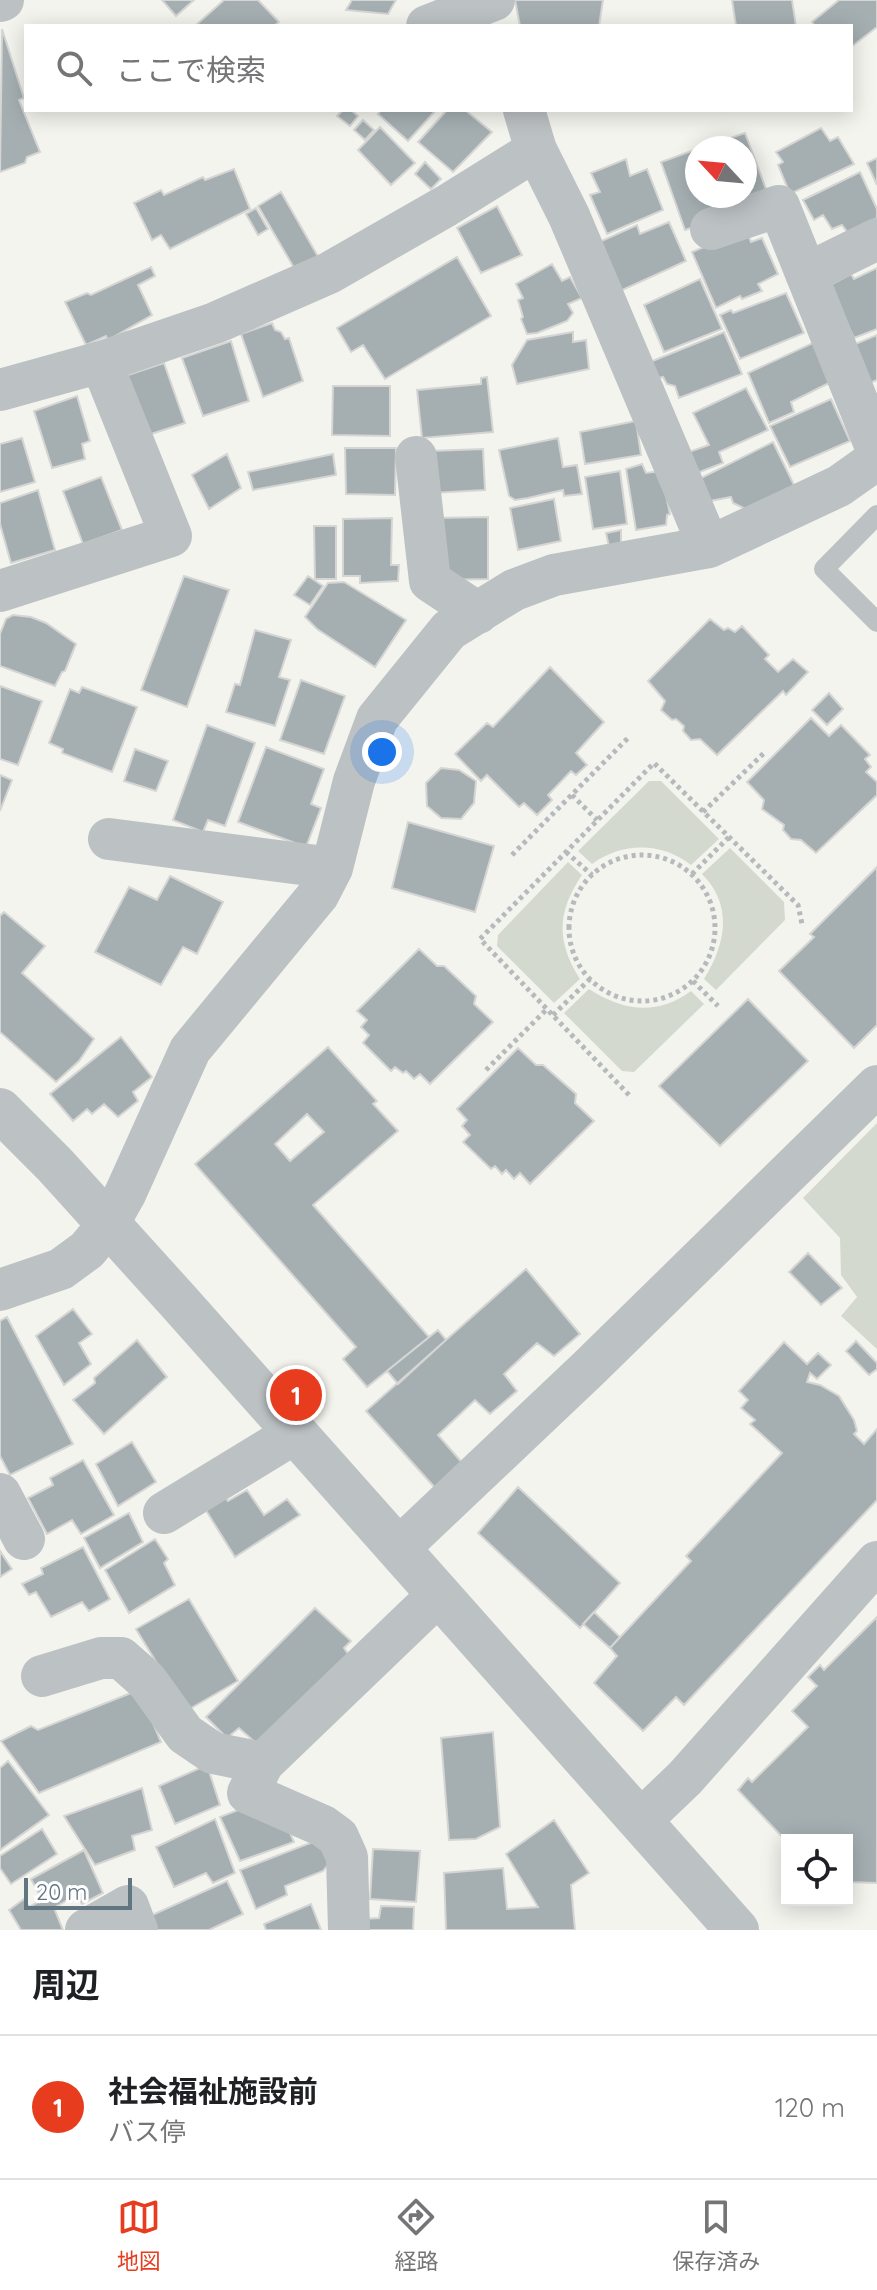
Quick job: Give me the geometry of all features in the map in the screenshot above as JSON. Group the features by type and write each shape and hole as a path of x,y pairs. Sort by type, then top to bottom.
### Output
{"street":[{"path":"432,24 495,0 501,24"},
{"path":"525,112 536,150 569,216 709,547"},
{"path":"0,390 101,362 215,323 329,273 536,150"},
{"path":"711,229 779,206 877,450"},
{"path":"806,274 877,239"},
{"path":"0,591 171,536 101,362"},
{"path":"416,457 430,581 478,613"},
{"path":"0,1290 61,1269 87,1250 107,1226 125,1194 190,1050 318,895 332,868 354,781 377,719 449,630 514,590 554,575 709,547 839,486 877,459"},
{"path":"109,839 332,868"},
{"path":"399,1548 588,1369 877,1086"},
{"path":"0,1110 55,1165 737,1930"},
{"path":"164,1513 295,1433"},
{"path":"0,1494 24,1539"},
{"path":"640,1821 685,1778 877,1562"},
{"path":"349,1930 347,1857 338,1837 323,1826 248,1793 263,1763 439,1594"},
{"path":"42,1676 101,1658 121,1658 147,1681 185,1734 213,1753 263,1763"},
{"path":"86,1930 128,1906 137,1930"}],"lane":[{"path":"877,515 824,569 877,622"}],"path":[{"path":"512,855 628,738"},
{"path":"703,812 764,753"},
{"path":"629,1095 480,939 654,763 798,905 802,924"},
{"path":"572,795 597,820"},
{"path":"692,874 729,837"},
{"path":"566,852 592,875"},
{"path":"647,854 670,859 692,874 707,891 715,914 715,939 708,962 693,981 673,995 650,1002 626,1000 604,991 590,979 573,955 569,930 572,906 583,884 600,867 623,857 647,854"},
{"path":"553,1015 590,979"},
{"path":"693,981 718,1006"},
{"path":"486,1070 547,1009"}],"shaded area":[{"path":"649,781 661,781 719,839 691,865 667,852 642,848 616,852 592,864 578,851"},
{"path":"730,848 784,902 785,920 716,990 704,979 721,939 722,912 719,899 702,874"},
{"path":"568,862 582,875 564,914 563,939 580,979 554,1003 497,946 498,935"},
{"path":"589,989 614,1002 640,1008 666,1004 691,991 704,1004 634,1072 622,1071 564,1013"},
{"path":"877,1123 877,1349 841,1316 857,1297 841,1275 840,1238 803,1198"}],"building":[{"path":"162,0 194,0 176,16"},
{"path":"224,0 258,0 279,22 276,24 197,24"},
{"path":"352,0 396,0 388,14 346,10"},
{"path":"515,0 603,0 599,24 520,24"},
{"path":"732,0 792,0 796,24 736,24"},
{"path":"839,0 877,0 877,27 853,45 853,24 812,22"},
{"path":"2,29 24,98 19,100 40,152 27,157 25,163 0,172"},
{"path":"341,112 353,112 358,116 350,126 337,116"},
{"path":"380,112 434,112 408,141 378,114"},
{"path":"445,112 467,112 492,132 453,172 418,142"},
{"path":"363,120 374,130 365,140 354,130"},
{"path":"380,127 415,163 391,185 358,150"},
{"path":"821,128 830,141 838,137 854,164 790,194 778,165 783,162 776,152"},
{"path":"685,153 685,208 720,208 723,217 685,230 661,162"},
{"path":"877,158 877,185 867,163"},
{"path":"626,159 630,176 647,169 663,210 607,234 590,195 600,192 591,173"},
{"path":"425,162 441,179 431,189 415,174"},
{"path":"757,165 769,197 757,196"},
{"path":"234,169 250,209 170,249 161,235 152,240 134,203 161,190 164,195 203,177 205,180"},
{"path":"860,172 877,209 877,218 848,233 842,225 832,229 823,215 814,220 803,200"},
{"path":"281,192 320,260 297,273 258,206"},
{"path":"497,206 522,255 481,273 457,228"},
{"path":"256,208 268,229 258,235 246,214"},
{"path":"669,222 686,261 618,292 597,243 637,225 640,234"},
{"path":"746,229 751,242 762,238 778,274 758,284 762,291 742,299 740,296 716,308 692,252"},
{"path":"457,257 491,316 385,379 363,345 351,352 337,328"},
{"path":"552,264 562,281 570,277 582,298 568,304 573,313 567,321 527,334 518,300 523,298 516,284"},
{"path":"151,267 155,276 138,285 152,315 108,340 106,336 86,345 65,302 87,293 91,295"},
{"path":"877,268 877,329 854,338 828,286 851,274 854,279"},
{"path":"700,279 722,329 664,352 644,305"},
{"path":"786,293 804,333 740,359 720,315"},
{"path":"272,323 285,339 289,338 303,381 263,397 241,334"},
{"path":"573,332 573,342 586,340 589,369 517,384 512,365 527,340"},
{"path":"724,332 742,374 679,398 675,386 667,384 663,377 651,380 645,364"},
{"path":"877,335 877,380 870,383 853,345"},
{"path":"231,341 249,401 203,416 182,358"},
{"path":"817,341 833,381 791,402 794,412 769,423 748,373"},
{"path":"164,363 185,423 148,435 125,376"},
{"path":"487,377 493,432 422,438 417,390 481,384 481,378"},
{"path":"333,386 390,386 390,436 332,435"},
{"path":"746,388 768,430 719,452 723,463 692,475 683,454 709,445 693,413"},
{"path":"77,396 90,441 82,444 85,459 52,468 34,411"},
{"path":"831,399 850,441 790,467 770,426"},
{"path":"636,421 641,455 585,464 580,432"},
{"path":"22,438 35,482 0,492 0,444"},
{"path":"558,438 563,467 577,465 582,494 564,496 563,490 515,500 509,496 499,450"},
{"path":"773,442 795,487 750,511 733,503 731,497 710,501 701,478"},
{"path":"345,448 396,448 395,495 346,494"},
{"path":"483,449 485,490 433,493 430,451"},
{"path":"227,454 241,488 209,509 192,475"},
{"path":"333,454 336,475 253,490 248,472"},
{"path":"642,464 646,473 661,471 670,514 667,515 666,525 636,530 626,469"},
{"path":"620,471 627,524 593,529 585,477"},
{"path":"101,477 122,530 83,544 63,491"},
{"path":"38,490 55,550 11,563 0,524 0,503"},
{"path":"554,499 561,541 518,550 510,508"},
{"path":"488,517 488,579 438,580 434,518"},
{"path":"392,518 391,565 399,565 398,581 360,583 360,576 343,576 343,519"},
{"path":"314,526 336,526 336,579 315,579"},
{"path":"621,530 621,544 609,547 606,533"},
{"path":"184,576 229,590 187,707 141,690"},
{"path":"308,576 323,586 310,605 294,595"},
{"path":"344,582 406,620 375,667 317,629 305,617 328,583"},
{"path":"13,615 46,623 76,644 55,686 0,666 0,634 6,619"},
{"path":"710,619 724,630 728,628 735,632 742,626 769,655 765,659 778,672 793,659 808,672 786,695 783,691 717,755 700,739 691,740 683,731 684,726 661,710 665,701 648,681"},
{"path":"255,630 291,640 279,677 290,680 275,726 226,712 235,684 240,685"},
{"path":"550,667 604,722 576,753 587,765 576,775 571,771 548,795 552,800 537,815 524,803 519,807 487,775 481,781 455,754 487,723 493,727"},
{"path":"301,680 345,696 324,754 280,740"},
{"path":"0,686 42,701 18,765 0,759"},
{"path":"82,687 137,707 112,772 62,753 63,749 49,743 70,689 79,693"},
{"path":"829,693 843,709 827,725 812,710"},
{"path":"811,718 829,736 841,725 870,755 865,759 871,767 866,772 877,782 877,795 816,853 801,840 791,839 783,830 784,825 762,809 764,800 747,782"},
{"path":"207,725 255,743 225,826 208,820 203,832 173,820"},
{"path":"266,747 324,769 311,804 321,808 306,847 238,822"},
{"path":"135,749 168,761 156,791 124,781"},
{"path":"441,768 459,770 476,781 474,803 461,819 441,818 427,806 426,783"},
{"path":"0,775 12,780 0,811"},
{"path":"408,822 494,846 475,912 392,888"},
{"path":"877,867 877,1025 854,1048 779,971 814,937 810,934"},
{"path":"170,876 223,902 197,954 183,947 161,985 95,952 129,887 157,900"},
{"path":"4,912 45,946 22,973 94,1039 79,1061 56,1082 0,1032 0,916"},
{"path":"419,949 437,966 444,966 476,996 474,1004 493,1022 430,1084 420,1074 414,1079 406,1071 403,1073 395,1067 391,1071 363,1043 369,1035 361,1027 367,1020 357,1011"},
{"path":"748,999 808,1061 720,1146 659,1086"},
{"path":"121,1037 152,1077 133,1092 138,1101 118,1117 104,1104 92,1114 87,1109 73,1121 50,1094"},
{"path":"328,1047 377,1101 373,1104 398,1131 313,1205 429,1337 367,1387 343,1359 356,1347 195,1164","holes":["307,1114 324,1132 290,1161 275,1144"]},
{"path":"518,1048 576,1094 575,1103 594,1121 530,1184 520,1173 514,1179 506,1170 502,1174 495,1166 491,1169 463,1142 470,1135 462,1126 467,1120 457,1109"},
{"path":"808,1253 842,1288 821,1305 789,1272"},
{"path":"526,1269 580,1334 554,1356 537,1343 504,1374 517,1391 490,1414 475,1400 438,1435 465,1466 437,1490 366,1411"},
{"path":"73,1309 92,1334 79,1343 91,1364 64,1385 36,1336"},
{"path":"7,1317 73,1444 10,1475 0,1456 0,1321"},
{"path":"438,1330 446,1340 398,1384 387,1371"},
{"path":"137,1340 167,1377 104,1434 73,1400 95,1383 94,1378"},
{"path":"856,1341 877,1363 877,1369 869,1375 846,1351"},
{"path":"784,1342 807,1364 818,1353 831,1365 817,1379 810,1373 807,1382 820,1385 839,1396 854,1420 857,1431 854,1434 864,1444 877,1429 877,1500 684,1705 676,1697 643,1731 594,1683 617,1656 610,1648 691,1561 686,1556 782,1453 750,1424 755,1420 741,1408 748,1400 739,1391"},
{"path":"132,1442 156,1482 118,1506 96,1464"},
{"path":"83,1460 114,1515 81,1534 72,1520 47,1534 28,1498 53,1485 50,1478"},
{"path":"518,1487 620,1583 580,1628 478,1533"},
{"path":"247,1490 264,1515 287,1499 300,1515 235,1557 202,1504 222,1494 228,1501"},
{"path":"129,1513 143,1542 100,1568 84,1538"},
{"path":"155,1539 168,1559 164,1563 175,1585 129,1613 105,1570"},
{"path":"83,1547 110,1599 89,1611 82,1602 51,1617 36,1592 29,1595 22,1584 43,1574 41,1568"},
{"path":"0,1551 12,1569 0,1577"},
{"path":"189,1599 238,1681 186,1711 136,1629"},
{"path":"315,1608 351,1641 344,1648 348,1654 256,1743 239,1728 227,1738 206,1717"},
{"path":"594,1612 620,1637 610,1648 583,1624"},
{"path":"877,1617 877,1883 853,1882 853,1834 781,1836 738,1790 748,1778 752,1782 808,1727 792,1711 817,1686 808,1677 820,1665 824,1670"},
{"path":"131,1693 148,1711 161,1742 39,1793 1,1741 31,1726 38,1730"},
{"path":"493,1732 500,1827 476,1839 449,1840 441,1738"},
{"path":"8,1761 49,1815 0,1850 0,1768"},
{"path":"207,1765 220,1805 175,1824 159,1786"},
{"path":"142,1788 152,1830 132,1836 135,1850 95,1865 64,1816"},
{"path":"251,1805 283,1817 294,1842 240,1861 220,1817"},
{"path":"215,1819 235,1873 213,1883 206,1873 174,1887 156,1847"},
{"path":"554,1820 589,1873 571,1885 575,1930 446,1930 444,1873 503,1868 507,1909 538,1907 506,1854"},
{"path":"42,1829 57,1854 11,1884 0,1868 0,1856"},
{"path":"323,1838 331,1861 323,1871 285,1886 287,1895 256,1909 240,1870"},
{"path":"373,1849 420,1851 416,1902 370,1899"},
{"path":"84,1850 103,1893 82,1904 76,1895 54,1908 63,1930 21,1930 9,1910 24,1899 29,1907 42,1900 31,1879"},
{"path":"227,1881 243,1914 209,1930 157,1930 150,1916"},
{"path":"311,1904 321,1930 266,1930 264,1924"},
{"path":"381,1906 414,1907 413,1930 361,1930 362,1919 379,1918"}],"place":[{"name":"社会福祉施設前","path":"296,1395"}]}
